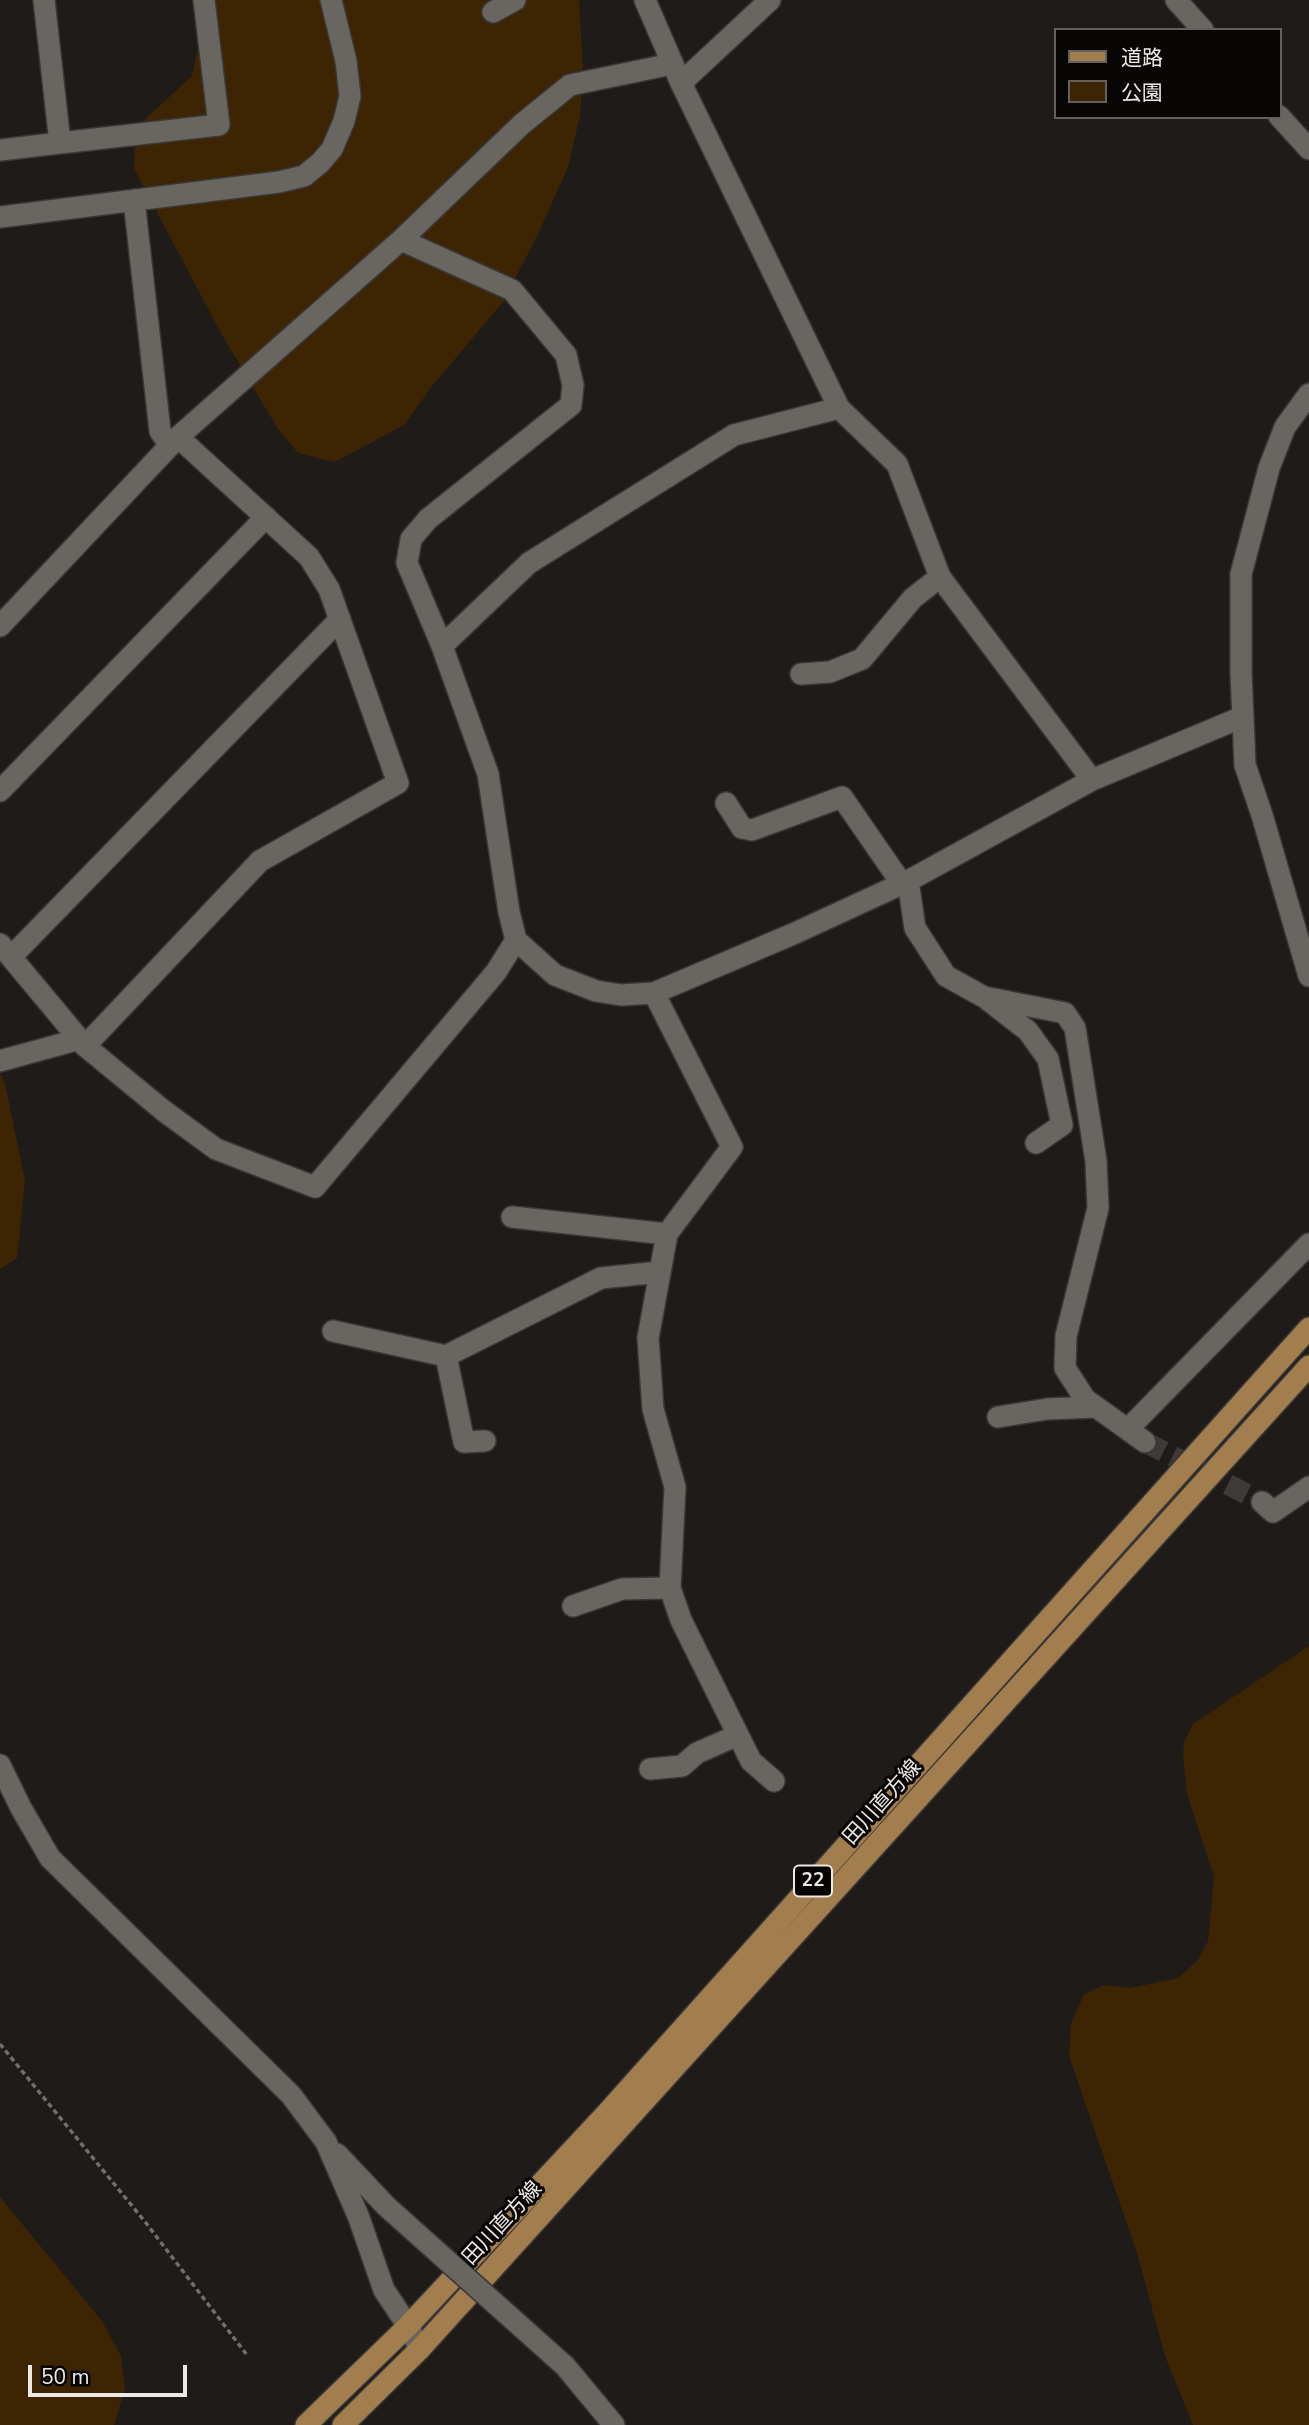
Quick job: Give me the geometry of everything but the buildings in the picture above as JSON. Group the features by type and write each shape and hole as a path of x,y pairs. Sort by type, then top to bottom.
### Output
{"main road":[{"name":"田川直方線","path":"306,2425 408,2326 606,2114 1309,1328"},
{"name":"田川直方線","path":"343,2425 420,2349 1309,1366"}],"street":[{"path":"44,0 60,143"},
{"path":"0,150 219,124 204,0"},
{"path":"0,217 279,182 304,176 332,149 344,121 350,96 346,61 331,0"},
{"path":"493,12 516,0"},
{"path":"645,0 677,73 839,408 897,464 940,577 1092,780"},
{"path":"0,626 174,442 401,240 522,124 570,85 677,73 770,0"},
{"path":"1176,0 1201,28"},
{"path":"1281,118 1309,149"},
{"path":"0,1061 83,1042 260,861 398,783 329,589 309,556 266,517 160,431 134,200"},
{"path":"401,240 512,290 566,355 573,385 571,405 428,519 411,540 407,563 442,646 488,774 509,912 516,940 555,975 596,990 621,995 654,993 793,934 905,882 1092,780 1242,717"},
{"path":"1309,394 1285,427 1273,458 1241,574 1245,765 1309,976"},
{"path":"442,646 529,563 734,435 839,408"},
{"path":"0,791 266,517"},
{"path":"801,674 830,672 862,659 913,598 940,577"},
{"path":"340,619 6,951 83,1042 164,1111 216,1149 315,1187 496,972 516,940"},
{"path":"726,803 742,828 752,830 842,797 905,882 915,928 946,976 984,997 1028,1031 1048,1059 1062,1125 1036,1143"},
{"path":"654,993 732,1147 667,1234 648,1338 653,1409 675,1487 670,1588 681,1620 751,1761 774,1781"},
{"path":"984,997 1065,1013 1075,1028 1096,1161 1098,1208 1066,1336 1065,1368 1085,1399 1146,1442"},
{"path":"512,1217 667,1234"},
{"path":"1128,1429 1309,1244"},
{"path":"333,1331 446,1356 601,1278 660,1272"},
{"path":"446,1356 464,1442 485,1441"},
{"path":"998,1417 1047,1409 1096,1407"},
{"path":"1262,1502 1273,1512 1309,1486"},
{"path":"573,1606 622,1589 670,1588"},
{"path":"650,1769 682,1766 698,1753 738,1735"},
{"path":"0,1765 50,1858 291,2095 326,2142 386,2206 565,2366 614,2425"},
{"path":"326,2142 359,2218 384,2290 420,2349"}],"path":[{"path":"0,2044 146,2223 247,2355"}],"green space":[{"path":"202,0 579,0 583,69 580,116 568,167 503,302 433,385 404,425 335,462 298,453 278,429 222,335 134,169 135,138 143,121 192,76 201,34"},
{"path":"0,1072 6,1088 25,1181 17,1258 0,1269"},
{"path":"1309,1646 1309,2425 1193,2425 1165,2356 1137,2253 1069,2056 1071,2024 1084,1994 1104,1985 1130,1988 1178,1978 1198,1960 1208,1941 1214,1877 1187,1794 1184,1742 1193,1724"},
{"path":"0,2197 102,2321 121,2356 125,2389 114,2425 0,2425"}],"tunnel":[{"path":"1145,1442 1262,1502"}]}
